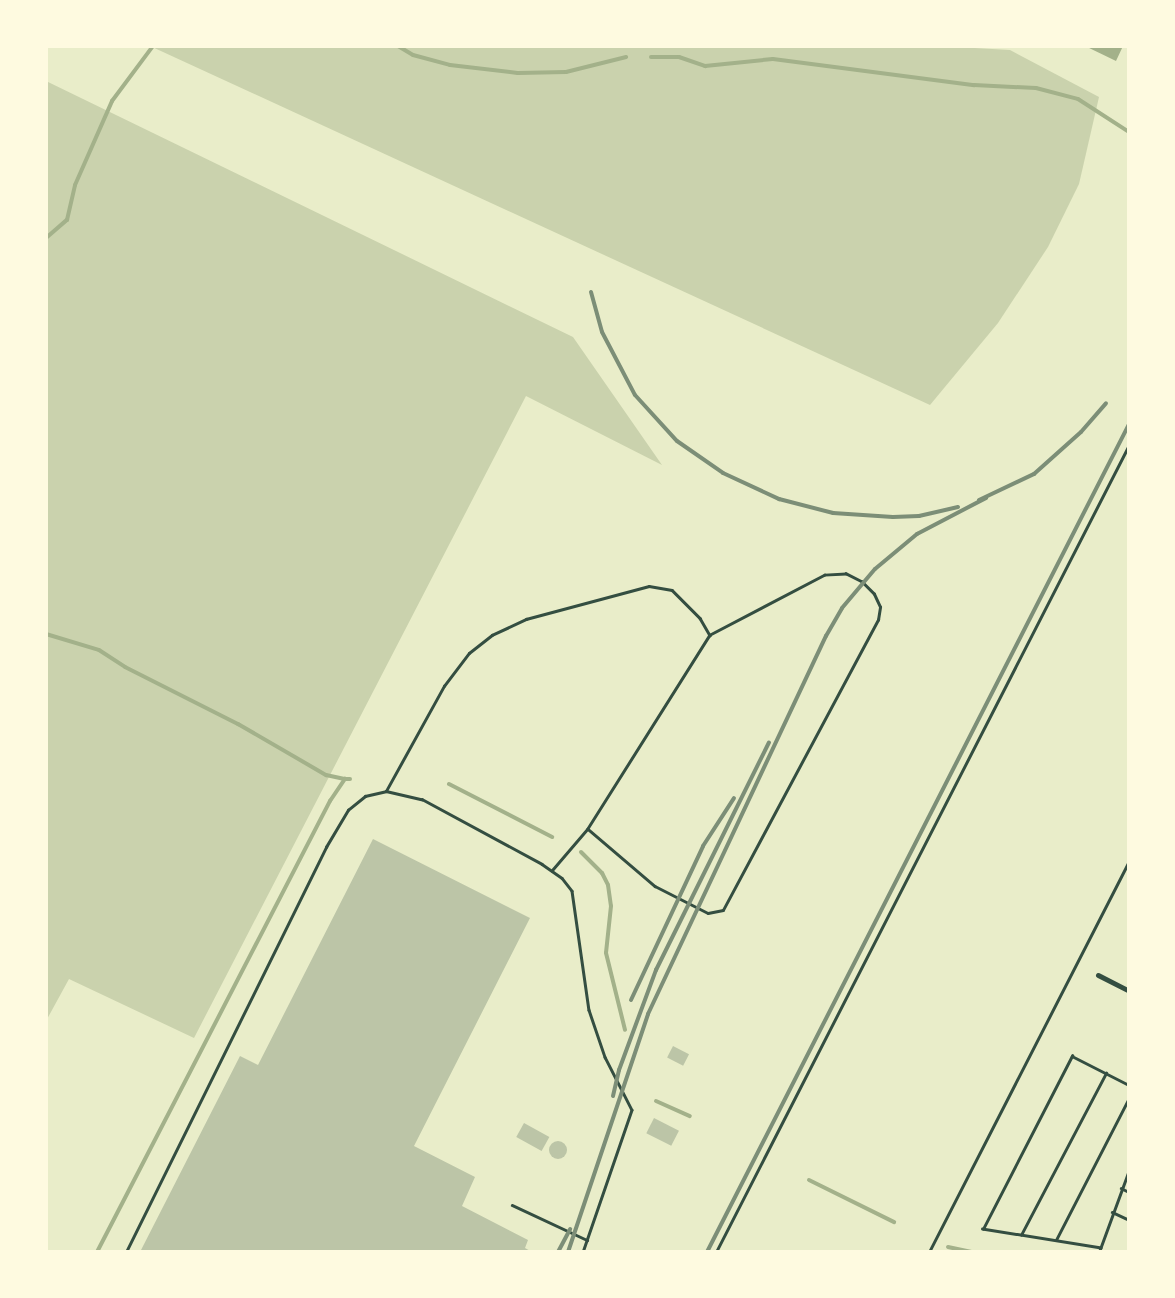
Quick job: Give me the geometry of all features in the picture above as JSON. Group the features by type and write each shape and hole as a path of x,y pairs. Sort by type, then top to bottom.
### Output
{"street":[{"path":"1098,975 1129,991"}],"lane":[{"path":"716,1252 1129,445"},
{"path":"552,871 588,829 710,635 825,576 846,574 862,582 874,594 880,607 878,620 723,910 708,914 655,886 588,829"},
{"path":"386,791 444,686 469,653 492,635 526,620 649,586 672,590 700,618 710,635"},
{"path":"126,1252 326,847 348,810 365,796 386,791 422,799 552,871 562,878 572,891 589,1010 605,1057 632,1110 583,1252"},
{"path":"929,1252 1129,862"},
{"path":"1100,1248 983,1229 1072,1056 1129,1085"},
{"path":"1022,1235 1106,1073"},
{"path":"1056,1240 1129,1098"},
{"path":"1099,1252 1112,1212 1129,1170"},
{"path":"1121,1188 1129,1192"},
{"path":"512,1205 587,1240"},
{"path":"1112,1212 1129,1220"}],"shaded area":[{"path":"150,46 939,46 1010,50 1099,97 1079,184 1048,247 998,323 930,405"},
{"path":"1085,46 1123,46 1116,61"},
{"path":"46,81 573,337 662,465 526,396 194,1038 69,979 46,1021"}],"building":[{"path":"373,839 530,918 414,1146 475,1177 462,1206 528,1240 525,1248 532,1252 140,1252 240,1056 258,1065"},
{"path":"673,1046 689,1054 683,1066 667,1058"},
{"path":"654,1118 679,1131 671,1146 646,1133"},
{"path":"524,1123 549,1137 542,1151 516,1137"},
{"path":"558,1141 566,1146 567,1150 562,1158 558,1159 550,1154 549,1150 554,1142"}],"waterway":[{"path":"46,238 67,220 75,185 112,101 153,46"},
{"path":"398,46 413,55 450,65 518,73 566,72 626,57"},
{"path":"651,57 679,57 705,66 773,59 974,85 1036,88 1078,99 1129,132"},
{"path":"46,634 99,650 125,667 238,724 326,775 345,779"},
{"path":"97,1252 330,801 345,779 350,779"},
{"path":"449,784 552,837"},
{"path":"581,852 602,873 608,885 611,906 606,953 625,1030"},
{"path":"656,1101 690,1116"},
{"path":"809,1180 894,1222"},
{"path":"948,1247 971,1252"}],"railway":[{"path":"591,292 602,332 635,395 677,441 723,473 779,499 833,513 893,517 919,516 958,507"},
{"path":"979,500 1034,474 1081,432 1106,403"},
{"path":"707,1252 1129,424"},
{"path":"568,1252 648,1014 826,636 842,608 875,569 917,534 986,498"},
{"path":"613,1096 619,1070 656,970 769,742"},
{"path":"631,1000 703,846 734,798"},
{"path":"558,1252 570,1229"}]}
